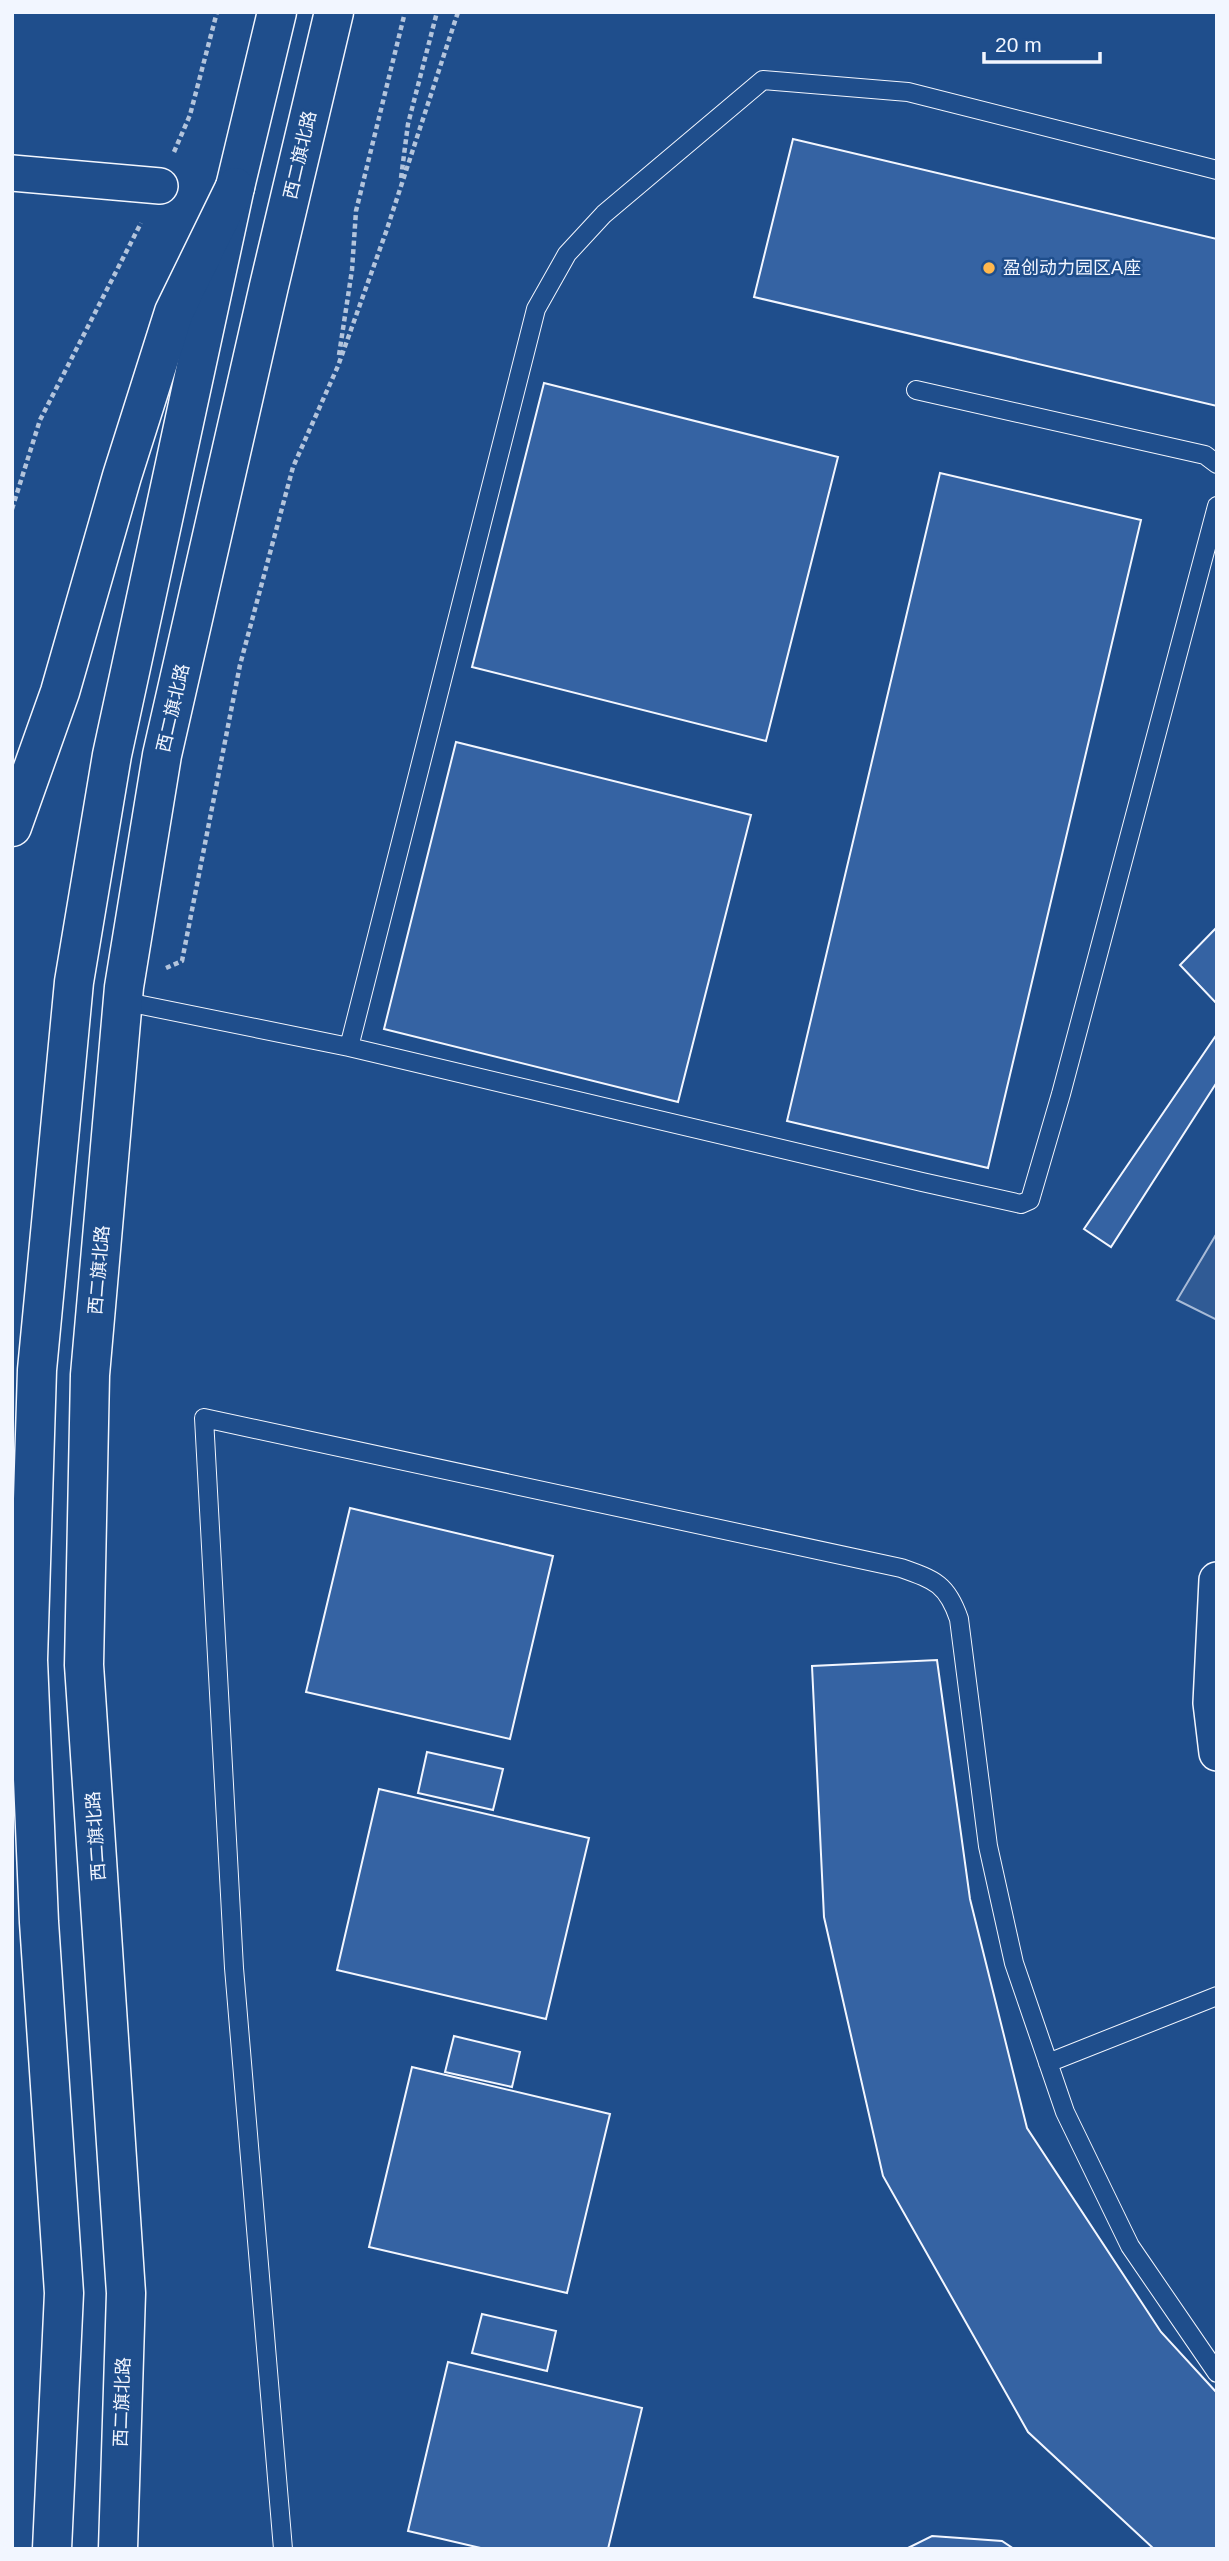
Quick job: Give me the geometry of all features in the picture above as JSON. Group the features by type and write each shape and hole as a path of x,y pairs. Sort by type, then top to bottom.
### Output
{"main road":[{"path":"52,2549 64,2293 39,1922 28,1661 37,1370 74,982 112,755 235,187 277,12"},
{"name":"西二旗北路","path":"118,2549 126,2292 84,1665 90,1376 123,994 162,755 265,299 334,12"},
{"path":"12,827 60,692 122,475 174,312 235,187"}],"street":[{"path":"12,173 160,186"},
{"path":"1217,1580 1211,1703 1217,1753"}],"lane":[{"path":"349,1046 536,309 567,254 604,214 764,79 908,92 1217,170"},
{"path":"916,390 1205,455 1217,464"},
{"path":"123,994 922,1182 1021,1204 1030,1200 1061,1094 1217,506"},
{"path":"283,2549 277,2507 234,1968 204,1418 901,1568 932,1579 952,1598 960,1619 988,1846 1014,1963 1065,2112 1130,2246 1217,2373"},
{"path":"1048,2063 1217,1996"}],"path":[{"path":"12,509 40,421 160,186 190,115 217,12"},
{"path":"338,366 352,270 356,211 405,12"},
{"path":"399,193 408,124 437,12"},
{"path":"123,994 182,961 240,665 293,467 338,366 399,193 458,12"}],"shaded area":[{"path":"1217,1233 1217,1320 1177,1300"}],"building":[{"name":"盈创动力园区A座","path":"793,139 1217,239 1217,406 754,297"},
{"path":"544,383 838,457 766,741 472,667"},
{"path":"940,473 1141,520 988,1168 787,1121"},
{"path":"456,742 751,815 678,1102 384,1029"},
{"path":"1217,927 1217,1004 1180,965"},
{"path":"1217,1034 1217,1082 1111,1247 1084,1229"},
{"path":"350,1508 553,1556 510,1739 306,1692"},
{"path":"937,1660 970,1899 1027,2128 1161,2332 1217,2393 1217,2549 1154,2549 1028,2432 883,2176 824,1917 812,1666"},
{"path":"427,1752 503,1769 493,1810 418,1793"},
{"path":"379,1789 589,1838 546,2019 337,1970"},
{"path":"454,2036 520,2052 512,2087 445,2072"},
{"path":"412,2067 610,2114 567,2293 369,2247"},
{"path":"482,2314 556,2331 547,2371 472,2353"},
{"path":"448,2362 642,2408 608,2549 485,2549 408,2531"},
{"path":"932,2536 1002,2541 1014,2549 906,2549"}],"place":[{"name":"盈创动力园区A座","path":"989,268"}]}
